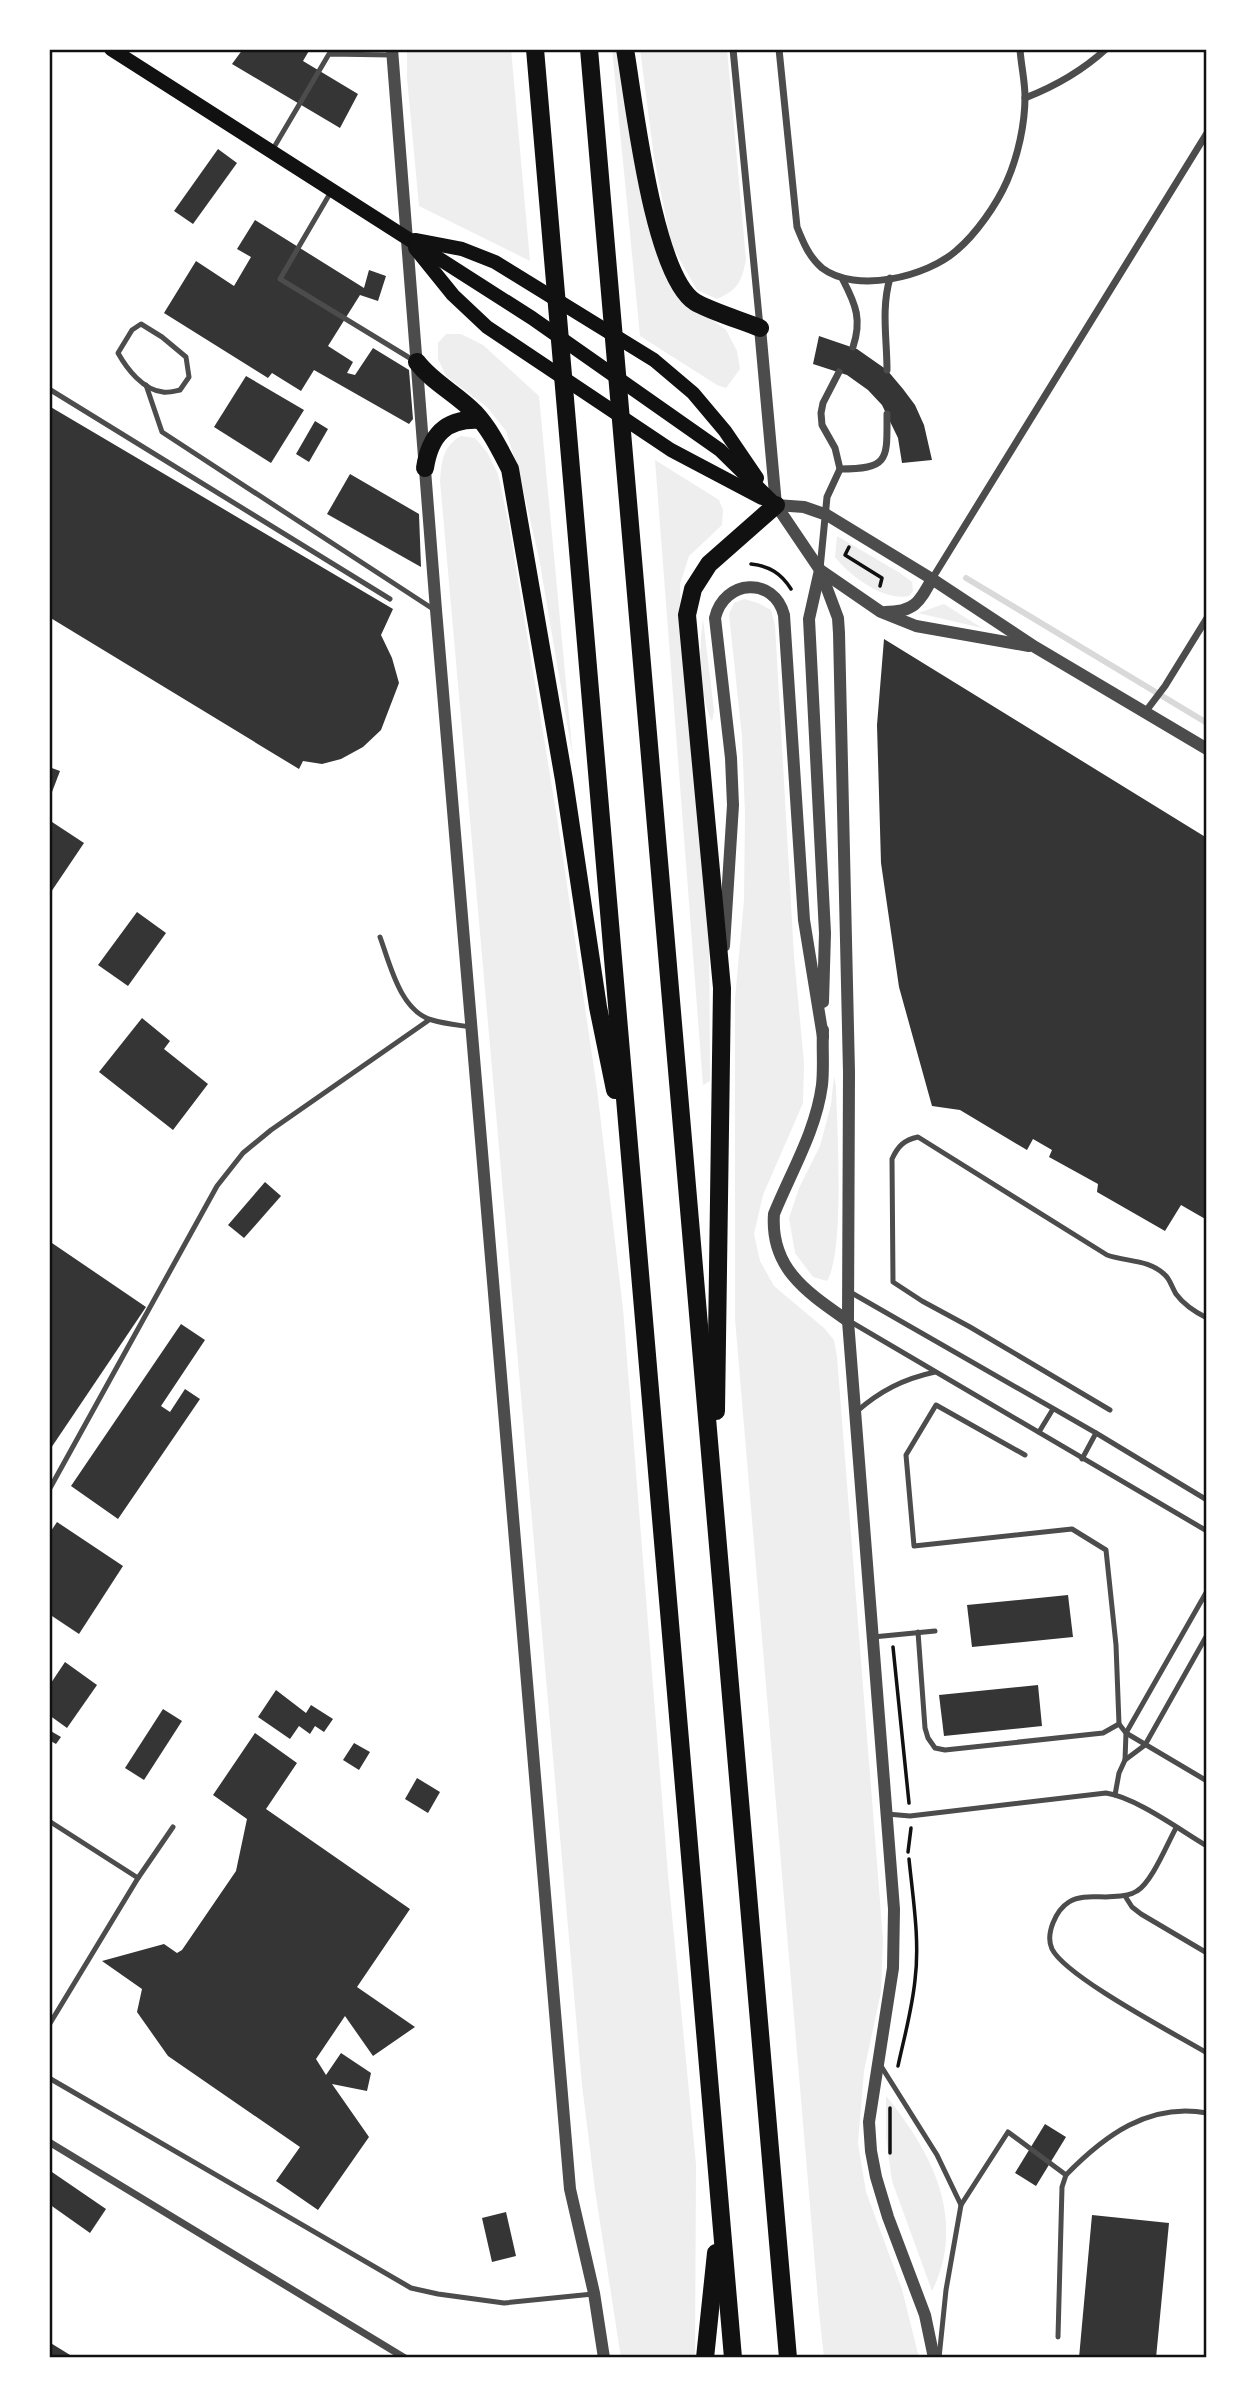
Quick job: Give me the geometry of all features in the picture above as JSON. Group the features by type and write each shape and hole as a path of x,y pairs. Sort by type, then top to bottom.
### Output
{"highway":[{"path":"535,49 733,2358"},
{"path":"589,49 788,2358"},
{"path":"625,49 655,222 667,259 681,288 695,302 760,328"},
{"path":"417,362 426,374 474,412 510,469 564,780 598,1007 632,1172"},
{"path":"425,468 427,451 436,436 449,425 465,419 480,420"},
{"path":"715,1509 722,988 687,615 693,589 709,564 776,505"},
{"path":"705,2358 721,2211"}],"main road":[{"path":"111,49 532,318 720,450 776,505"},
{"path":"407,239 453,295 487,327 671,450 776,505"},
{"path":"407,239 462,249 495,262 654,360 693,393 725,430 776,505"}],"street":[{"path":"733,49 776,505 820,570 838,618 849,1072 848,1321 887,1814 894,1941 893,1968 869,2122 876,2177 925,2315 936,2358"},
{"path":"779,49 797,227 806,249 822,267 844,280 874,281 906,276 936,264 956,251 977,229 1007,182 1018,148 1025,98 1020,49"},
{"path":"1025,98 1052,88 1088,65 1106,49"},
{"path":"392,52 436,610 570,2189 594,2293 604,2358"},
{"path":"881,612 906,609 920,602 1207,133"},
{"path":"887,370 884,316 885,296 890,278"},
{"path":"844,280 856,307 858,324 853,347"},
{"path":"839,372 823,403 821,413 822,425 835,448 840,469 827,497 820,570 809,619 825,933 822,1085 808,1136 774,1214 773,1227 780,1255 797,1283 848,1321"},
{"path":"840,469 864,469 878,463 887,451 887,414"},
{"path":"776,505 804,507 827,515 932,579 1035,647 1149,708 1207,749"},
{"path":"820,570 881,612 916,626 1035,647"},
{"path":"722,988 733,805 731,758 715,618 723,599 747,587 756,587 775,596 783,615 804,920 822,1037"},
{"path":"1149,708 1207,618"},
{"path":"49,2141 405,2358"}],"lane":[{"path":"271,151 329,54 392,52"},
{"path":"332,190 280,279 417,362"},
{"path":"146,385 162,392 180,390 188,377 186,358 162,337 141,324 132,330 118,353 127,369 146,385 162,432 436,610"},
{"path":"49,389 390,599"},
{"path":"380,937 399,988 413,1007 429,1020 471,1027"},
{"path":"49,1490 217,1186 243,1153 271,1130 429,1020"},
{"path":"1110,1410 893,1282 892,1159 897,1148 906,1140 918,1137 1107,1255 1125,1261 1142,1261 1165,1275 1177,1295 1193,1311 1207,1318"},
{"path":"848,1290 1207,1500"},
{"path":"848,1321 1207,1531"},
{"path":"856,1412 877,1394 895,1384 935,1372"},
{"path":"1026,1455 936,1405 906,1455 914,1546 1072,1530 1106,1550 1116,1645 1119,1724 1126,1733 1207,1781"},
{"path":"1039,1432 1053,1409"},
{"path":"1082,1459 1096,1433"},
{"path":"1115,1795 1119,1773 1125,1760 1126,1733 1207,1591"},
{"path":"873,1637 935,1631"},
{"path":"918,1632 925,1728 935,1748 946,1750 1103,1733 1119,1724"},
{"path":"1125,1760 1145,1745 1207,1635"},
{"path":"887,1814 910,1816 1106,1793 1115,1795 1207,1846"},
{"path":"49,1821 138,1878"},
{"path":"49,2025 138,1878 173,1827"},
{"path":"1176,1828 1144,1886 1138,1891 1125,1896 1078,1898 1060,1910 1051,1930 1052,1949 1067,1967 1088,1982 1207,2053"},
{"path":"1125,1896 1141,1914 1207,1953"},
{"path":"878,2061 937,2155 961,2205"},
{"path":"49,2078 411,2288 504,2302 594,2293"},
{"path":"1058,2337 1062,2187 1066,2175 1091,2150 1125,2126 1168,2113 1207,2113"},
{"path":"936,2358 961,2205 1008,2132 1066,2175"}],"path":[{"path":"849,546 845,555 882,578 880,586"},
{"path":"751,564 774,570 784,578 791,589"}],"shaded area":[{"path":"407,49 511,49 530,261 419,206 407,78"},
{"path":"612,49 617,49 633,153 654,247 680,297 726,330 737,351 740,369 726,388 640,336"},
{"path":"640,49 727,49 746,260 738,284 717,299 697,290 671,244 654,157"},
{"path":"446,334 461,334 483,345 539,396 573,758 539,558 520,476 506,431 487,407 446,376 438,359 438,343"},
{"path":"461,436 475,438 487,452 498,474 509,525 558,824 597,1089 623,1309 668,1874 696,2164 695,2358 621,2358 582,2085 440,481 447,450"},
{"path":"655,460 719,500 723,510 722,525 689,556 680,584 682,651 709,930 710,1081 703,1085"},
{"path":"837,536 900,573 912,582 913,591 909,596 889,595 858,579 835,557"},
{"path":"744,599 771,610 775,625 794,956 804,1063 803,1103 763,1195 754,1234 760,1261 774,1286 824,1328 834,1340 837,1357 883,1939 881,1992 864,2071 858,2143 866,2192 902,2289 919,2358 824,2358 819,2312 735,1319 735,999 744,900 745,814 742,737 729,614 734,603"},
{"path":"944,604 982,628 918,613"},
{"path":"703,619 714,711 712,722 704,697 701,671"},
{"path":"834,1076 839,1188 836,1244 833,1266 827,1281 813,1277 795,1253 789,1218 799,1188 820,1146 831,1105"},
{"path":"886,2096 918,2140 939,2188 945,2213 946,2238 942,2265 932,2291 892,2181 886,2138"}],"building":[{"path":"243,49 310,49 303,61 358,94 340,128 232,64"},
{"path":"218,149 237,163 193,224 174,211"},
{"path":"255,220 364,288 369,270 386,276 378,301 360,295 328,346 353,362 347,373 355,375 373,348 409,370 413,419 409,424 314,370 301,391 272,373 268,378 164,313 196,261 234,286 251,257 237,249"},
{"path":"819,336 857,349 887,370 915,405 924,425 932,460 902,463 898,438 882,405 868,390 847,375 813,364"},
{"path":"246,376 304,410 271,463 214,427"},
{"path":"49,406 393,609 381,635 392,658 399,683 381,730 363,747 341,759 322,764 303,761 299,769 49,617"},
{"path":"315,421 328,429 309,462 296,454"},
{"path":"350,474 419,514 421,567 327,514"},
{"path":"884,639 1207,838 1207,1220 1181,1205 1165,1231 1097,1192 1098,1184 1049,1157 1052,1150 1033,1139 1027,1150 960,1110 932,1106 899,987 881,863 877,725"},
{"path":"49,767 60,771 52,792 49,790"},
{"path":"49,820 84,843 49,895"},
{"path":"137,912 166,933 128,986 98,965"},
{"path":"142,1018 170,1041 164,1049 208,1084 173,1130 99,1072"},
{"path":"265,1182 281,1196 244,1238 228,1225"},
{"path":"49,1241 146,1307 49,1451"},
{"path":"181,1324 205,1340 161,1406 170,1412 185,1389 200,1399 118,1519 71,1486"},
{"path":"57,1522 123,1566 79,1634 49,1614 49,1534"},
{"path":"1068,1595 1073,1637 972,1647 967,1605"},
{"path":"65,1662 97,1685 67,1728 49,1715 49,1686"},
{"path":"1038,1685 1042,1726 944,1736 939,1695"},
{"path":"276,1690 306,1713 311,1705 333,1719 324,1732 315,1726 310,1734 299,1726 290,1739 258,1717"},
{"path":"163,1709 182,1721 144,1780 125,1768"},
{"path":"49,1730 61,1737 56,1744 49,1740"},
{"path":"255,1733 297,1763 266,1809 410,1909 357,1987 415,2027 373,2056 345,2016 316,2059 326,2075 341,2053 371,2073 367,2091 332,2084 369,2137 318,2210 276,2181 300,2147 168,2056 137,2012 142,1989 102,1961 164,1944 177,1953 182,1950 236,1871 247,1819 213,1795"},
{"path":"354,1743 370,1752 359,1770 343,1760"},
{"path":"417,1778 440,1792 428,1813 405,1799"},
{"path":"1045,2124 1066,2137 1036,2186 1015,2173"},
{"path":"49,2170 106,2209 90,2233 49,2204"},
{"path":"506,2212 516,2256 492,2262 482,2218"},
{"path":"1092,2215 1169,2223 1156,2358 1079,2358"},
{"path":"49,2342 75,2358 49,2358"}],"waterway":[{"path":"966,578 1207,723"}]}
